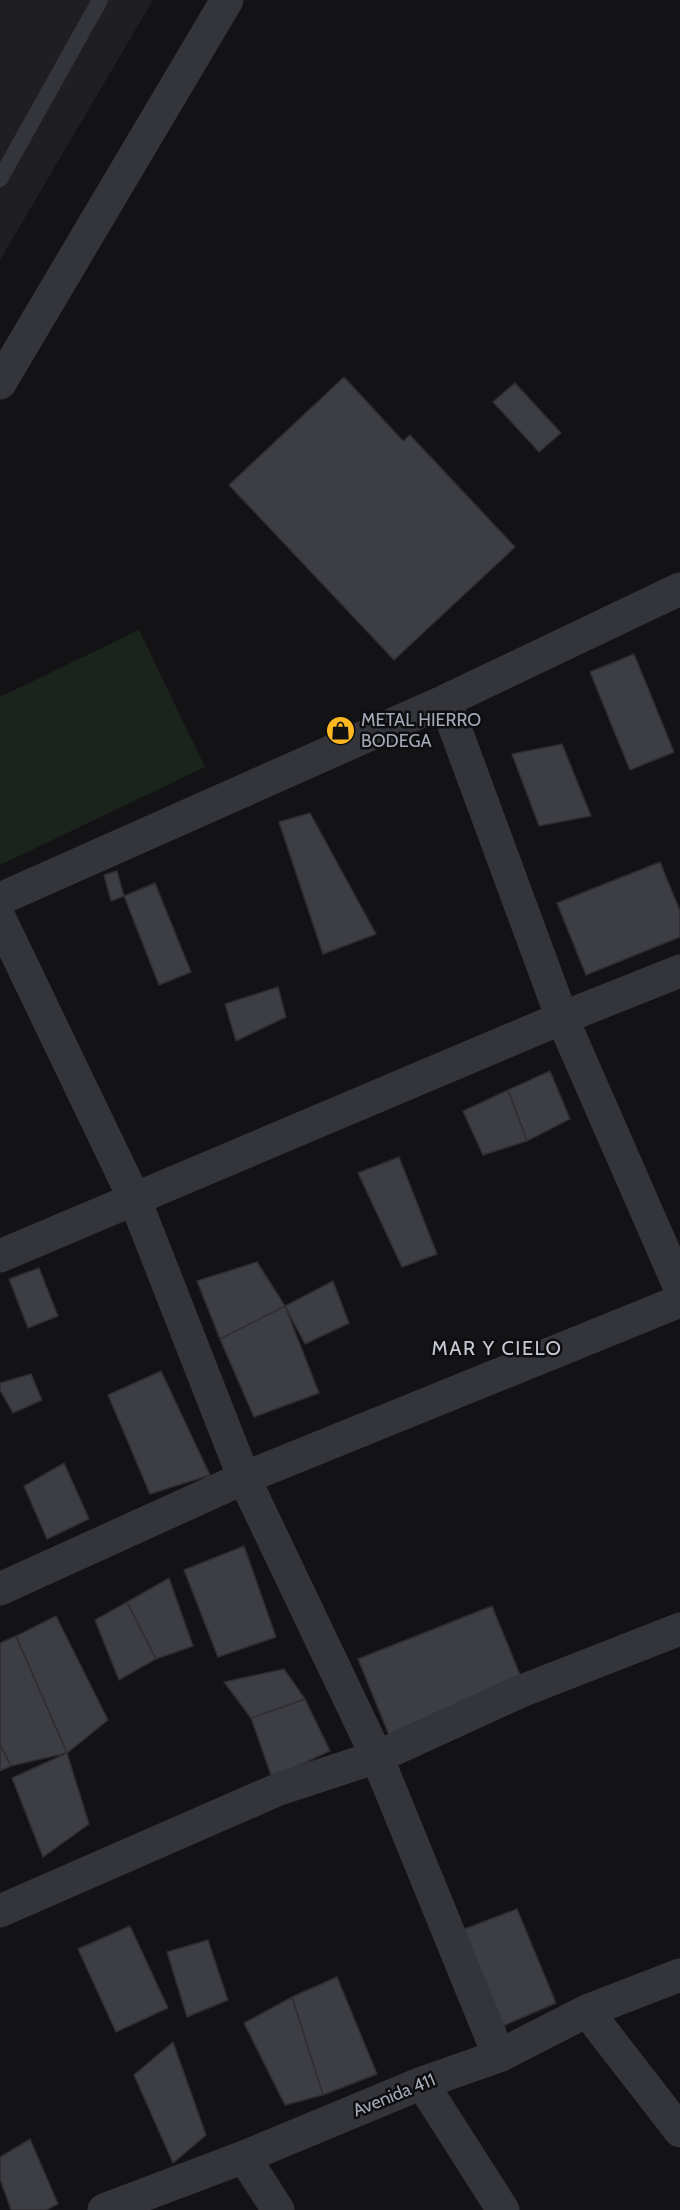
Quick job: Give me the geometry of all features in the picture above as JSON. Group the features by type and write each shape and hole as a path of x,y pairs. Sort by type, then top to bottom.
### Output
{"street":[{"path":"0,383 227,0"},
{"path":"0,899 445,700 680,589"},
{"path":"445,700 562,1018 680,1288"},
{"path":"0,919 135,1200 244,1478 377,1757 499,2056"},
{"path":"0,1256 562,1018 680,971"},
{"path":"0,1589 244,1478 680,1301"},
{"path":"0,1911 279,1789 377,1757 519,1692 680,1629"},
{"name":"Avenida 411","path":"105,2210 244,2157 422,2083 499,2056 587,2011 680,1975"},
{"path":"587,2011 680,2131"},
{"path":"422,2083 503,2210"},
{"path":"244,2157 278,2210"}],"lane":[{"path":"0,179 100,0"}],"shaded area":[{"path":"0,0 153,0 0,260"},
{"path":"139,630 205,767 0,865 0,697"}],"building":[{"path":"344,377 403,441 410,435 515,547 394,660 229,485"},
{"path":"515,383 561,433 539,452 493,402"},
{"path":"634,654 674,752 630,770 590,672"},
{"path":"562,744 591,816 539,826 512,754"},
{"path":"310,813 376,934 323,954 279,822"},
{"path":"660,862 680,911 680,937 586,975 557,903"},
{"path":"117,871 124,896 111,901 104,875"},
{"path":"155,883 191,972 159,985 124,896"},
{"path":"278,987 286,1017 236,1041 225,1004"},
{"path":"550,1071 570,1119 527,1141 508,1090"},
{"path":"508,1090 527,1141 483,1155 463,1111"},
{"path":"399,1157 437,1254 402,1267 358,1173"},
{"path":"257,1262 285,1306 220,1339 197,1281"},
{"path":"39,1268 58,1316 28,1328 9,1279"},
{"path":"333,1281 349,1323 305,1344 285,1306"},
{"path":"285,1306 319,1393 254,1417 220,1339"},
{"path":"161,1371 210,1475 150,1494 108,1395"},
{"path":"31,1374 42,1400 13,1413 0,1390 0,1383"},
{"path":"64,1463 89,1519 47,1539 24,1486"},
{"path":"244,1546 276,1637 218,1657 184,1570"},
{"path":"169,1578 193,1646 156,1659 127,1602"},
{"path":"127,1602 156,1659 119,1680 95,1620"},
{"path":"492,1606 523,1682 389,1735 358,1659"},
{"path":"56,1616 108,1720 67,1753 16,1636"},
{"path":"16,1636 67,1753 11,1766 0,1744 0,1643"},
{"path":"284,1669 305,1699 251,1718 224,1682"},
{"path":"305,1699 330,1751 272,1778 251,1718"},
{"path":"0,1744 11,1766 0,1771"},
{"path":"67,1753 89,1824 43,1857 12,1778"},
{"path":"517,1909 556,2003 491,2031 462,1930"},
{"path":"130,1926 168,2008 116,2032 78,1949"},
{"path":"208,1940 228,2000 187,2017 167,1952"},
{"path":"337,1977 377,2074 323,2095 292,1997"},
{"path":"292,1997 323,2095 285,2105 244,2023"},
{"path":"173,2042 206,2135 173,2163 134,2075"},
{"path":"30,2139 58,2204 46,2210 11,2210 0,2179 0,2157"}],"place":[{"name":"METAL HIERRO BODEGA","path":"340,730"}],"district":[{"name":"MAR Y CIELO","path":"497,1348"}]}
